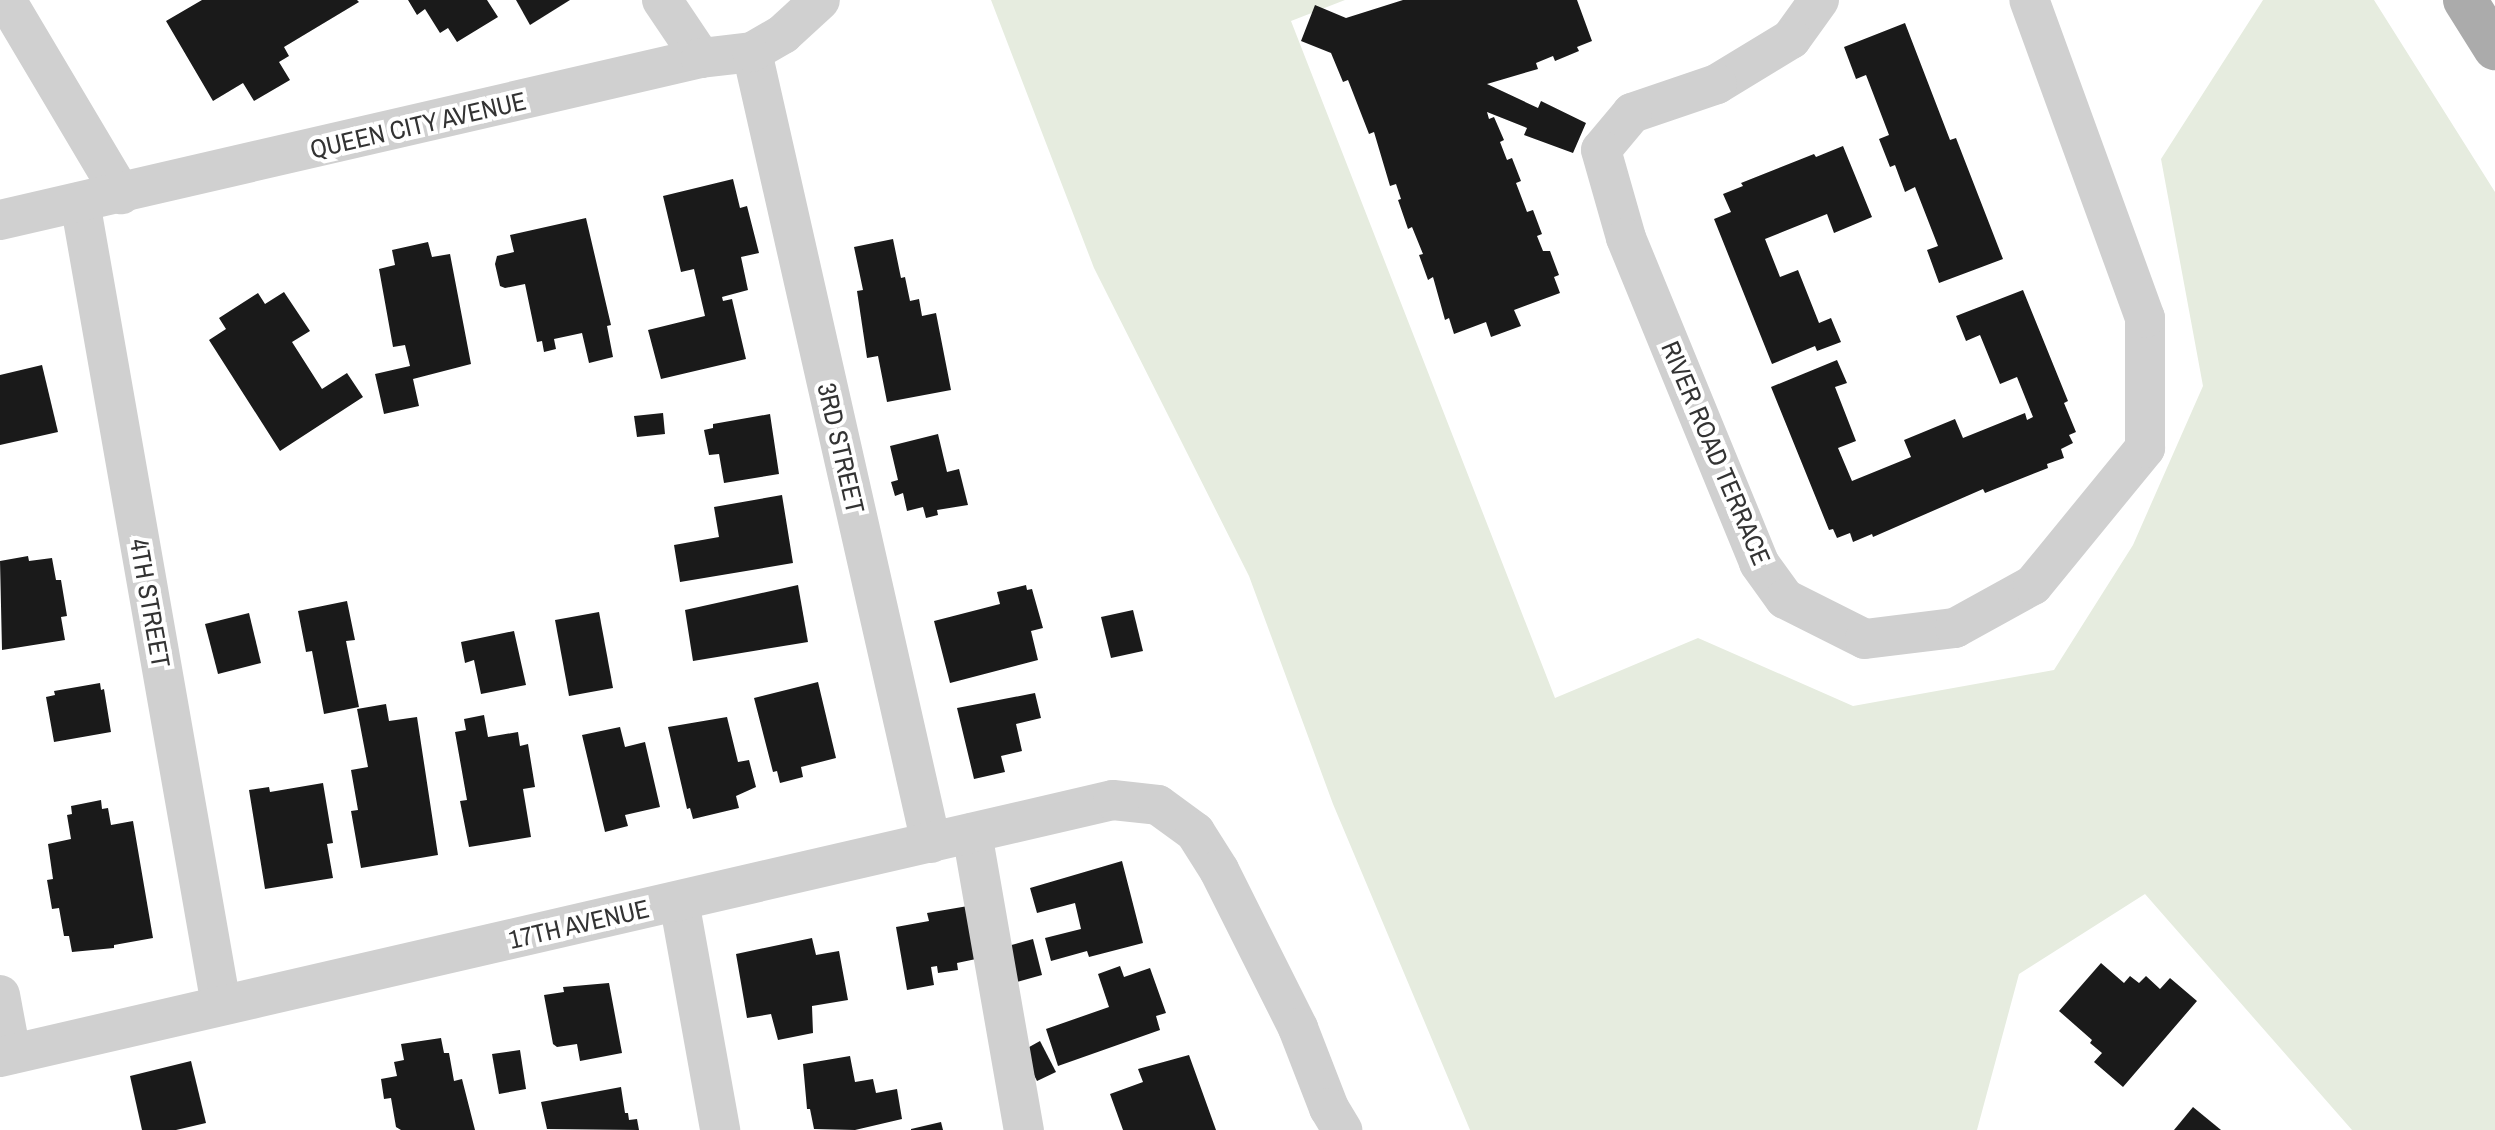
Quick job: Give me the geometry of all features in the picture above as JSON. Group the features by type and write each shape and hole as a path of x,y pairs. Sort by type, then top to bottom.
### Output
{"main road":[{"path":"2465,0 2495,48"}],"street":[{"path":"6,0 121,194"},
{"path":"662,0 701,58"},
{"name":"QUEEN CITY AVENUE","path":"0,220 701,58 752,52 783,34 811,12 820,0"},
{"name":"RIVER ROAD TERRACE","path":"1819,0 1791,39 1717,84 1632,113 1601,150 1626,238 1759,563 1785,599 1865,639 1955,628 2033,585 2145,448 2145,318 2029,0"},
{"name":"3RD STREET","path":"752,52 931,843"},
{"name":"4TH STREET","path":"80,202 221,1005"},
{"name":"17TH AVENUE","path":"6,1055 1113,800 1158,805 1195,832 1219,870 1298,1028 1329,1108 1342,1130"},
{"path":"972,833 1024,1130"},
{"path":"679,901 720,1130"},
{"path":"0,995 6,1055"}],"shaded area":[{"path":"991,0 1345,0 1291,21 1555,698 1698,638 1853,706 2054,670 2133,545 2203,386 2161,159 2263,0 2374,0 2495,192 2495,1130 2352,1130 2145,894 2019,974 1977,1130 1470,1130 1333,804 1249,576 1094,268"}],"building":[{"path":"202,0 359,2 284,47 289,56 279,62 290,80 254,101 243,83 213,101 166,21"},
{"path":"408,0 487,0 498,17 457,42 448,28 440,33 425,9 417,15"},
{"path":"516,0 570,0 530,25"},
{"path":"1403,0 1577,0 1592,41 1577,47 1579,51 1555,61 1553,56 1536,63 1538,69 1487,84 1538,108 1541,101 1586,123 1573,153 1524,135 1527,128 1487,112 1489,119 1494,117 1504,140 1500,142 1507,160 1512,158 1521,181 1516,183 1527,212 1533,210 1542,234 1537,236 1543,251 1550,251 1559,275 1554,277 1560,293 1514,310 1521,326 1491,337 1486,322 1454,334 1449,318 1445,320 1433,277 1428,280 1419,255 1423,254 1412,227 1408,229 1396,184 1390,186 1374,132 1369,134 1348,80 1343,82 1331,53 1301,41 1315,5 1346,18"},
{"path":"1905,23 1950,140 1956,138 2003,259 1939,283 1927,250 1938,246 1915,187 1905,192 1895,165 1890,167 1879,139 1889,135 1866,75 1856,79 1844,47"},
{"path":"1843,146 1872,217 1834,233 1827,214 1765,239 1780,277 1798,270 1819,323 1831,318 1841,342 1817,351 1815,346 1772,364 1714,219 1731,212 1723,194 1743,186 1741,183"},
{"path":"733,179 740,208 747,206 759,253 741,257 748,290 722,297 723,301 732,299 746,359 661,379 648,330 705,316 694,269 681,272 663,196"},
{"path":"586,218 611,325 607,326 613,357 589,363 582,333 554,339 556,349 544,352 542,341 537,342 525,284 500,286 495,264 497,256 514,252 510,235"},
{"path":"893,239 901,278 905,277 910,301 919,299 922,316 936,313 951,390 887,402 878,356 867,358 857,291 863,290 854,247"},
{"path":"428,242 432,257 450,254 471,364 413,379 419,406 384,414 375,374 410,366 405,345 393,347 379,269 395,265 392,250"},
{"path":"2023,290 2068,401 2064,403 2076,432 2069,435 2073,443 2061,449 2064,458 2047,464 2048,468 1985,493 1983,489 1873,537 1872,534 1853,542 1850,533 1837,538 1833,529 1829,530 1771,387 1837,360 1847,383 1835,387 1856,441 1838,448 1852,481 1911,457 1904,440 1955,419 1963,438 2025,413 2027,420 2033,417 2017,377 2000,384 1980,335 1966,341 1956,316"},
{"path":"284,292 310,331 292,342 322,389 347,373 363,397 280,451 209,340 226,329 219,318 258,293 265,304"},
{"path":"42,365 58,432 0,445 0,375"},
{"path":"663,413 665,434 637,437 634,416"},
{"path":"770,414 779,474 724,483 719,454 709,455 704,430 713,428 713,424"},
{"path":"938,434 947,472 959,469 968,505 937,510 938,515 926,518 923,507 907,511 903,493 895,496 891,482 898,480 890,446"},
{"path":"782,495 793,563 680,582 674,545 719,537 714,507"},
{"path":"28,556 29,561 52,558 56,580 61,580 67,616 61,617 65,640 2,650 0,561"},
{"path":"798,585 808,642 693,661 685,610"},
{"path":"1026,585 1027,590 1032,589 1043,628 1031,631 1038,660 950,683 934,621 1000,604 997,592"},
{"path":"347,601 355,640 346,641 359,707 324,714 312,651 306,652 298,611"},
{"path":"1133,610 1143,651 1111,658 1101,617"},
{"path":"599,612 613,688 569,696 555,620"},
{"path":"249,613 261,663 218,674 205,624"},
{"path":"514,631 526,685 481,694 474,660 465,663 461,642"},
{"path":"818,682 836,758 801,767 803,777 780,783 777,771 773,772 754,698"},
{"path":"100,683 101,690 104,689 111,732 54,742 46,697 55,695 54,691"},
{"path":"1035,693 1041,718 1016,724 1022,751 1001,756 1005,772 974,779 957,708"},
{"path":"386,704 389,721 417,717 438,855 361,868 351,811 358,810 351,770 368,767 357,709"},
{"path":"484,715 488,737 518,732 520,746 528,744 535,787 523,789 531,837 469,847 460,801 467,800 455,732 466,730 464,719"},
{"path":"727,717 738,762 749,760 756,787 736,796 739,808 693,819 690,808 687,809 668,727"},
{"path":"620,727 625,747 645,742 660,807 625,815 628,826 605,832 582,735"},
{"path":"323,783 333,843 327,844 333,878 265,889 249,790 269,787 270,792"},
{"path":"101,800 102,809 108,808 111,825 133,821 153,938 114,945 114,948 72,952 69,936 64,936 59,908 52,909 47,880 53,879 48,844 71,839 67,815 72,814 71,806"},
{"path":"1122,861 1143,943 1089,957 1087,951 1051,961 1045,938 1081,929 1075,903 1037,913 1030,888"},
{"path":"968,906 976,959 957,963 958,970 938,973 937,966 931,967 934,985 907,990 896,927 929,921 927,913"},
{"path":"812,938 816,955 839,951 848,1000 812,1006 813,1033 778,1040 771,1014 747,1018 736,954"},
{"path":"1033,939 1042,975 1013,983 1004,947"},
{"path":"2101,963 2124,983 2130,976 2139,983 2146,976 2160,989 2170,978 2197,1001 2123,1087 2094,1062 2102,1053 2090,1043 2092,1040 2059,1011"},
{"path":"1120,966 1124,977 1150,968 1166,1013 1156,1016 1160,1030 1058,1066 1046,1029 1109,1007 1098,974"},
{"path":"609,983 622,1053 580,1061 577,1044 557,1047 553,1044 544,995 564,992 563,987"},
{"path":"441,1038 444,1053 449,1053 454,1081 462,1079 475,1130 401,1130 396,1127 391,1098 384,1099 381,1079 397,1076 394,1062 404,1060 401,1044"},
{"path":"1040,1041 1056,1072 1037,1081 1022,1051"},
{"path":"520,1050 526,1089 499,1094 492,1054"},
{"path":"1189,1055 1216,1130 1123,1130 1110,1094 1143,1082 1138,1069"},
{"path":"850,1056 855,1082 873,1079 876,1093 897,1089 902,1119 855,1130 814,1129 810,1109 807,1109 803,1064"},
{"path":"191,1061 206,1123 176,1130 142,1130 130,1076"},
{"path":"621,1087 625,1113 628,1113 629,1120 637,1119 639,1130 547,1129 541,1102"},
{"path":"2193,1107 2221,1130 2174,1130"},
{"path":"941,1122 943,1130 911,1130 911,1129"}]}
